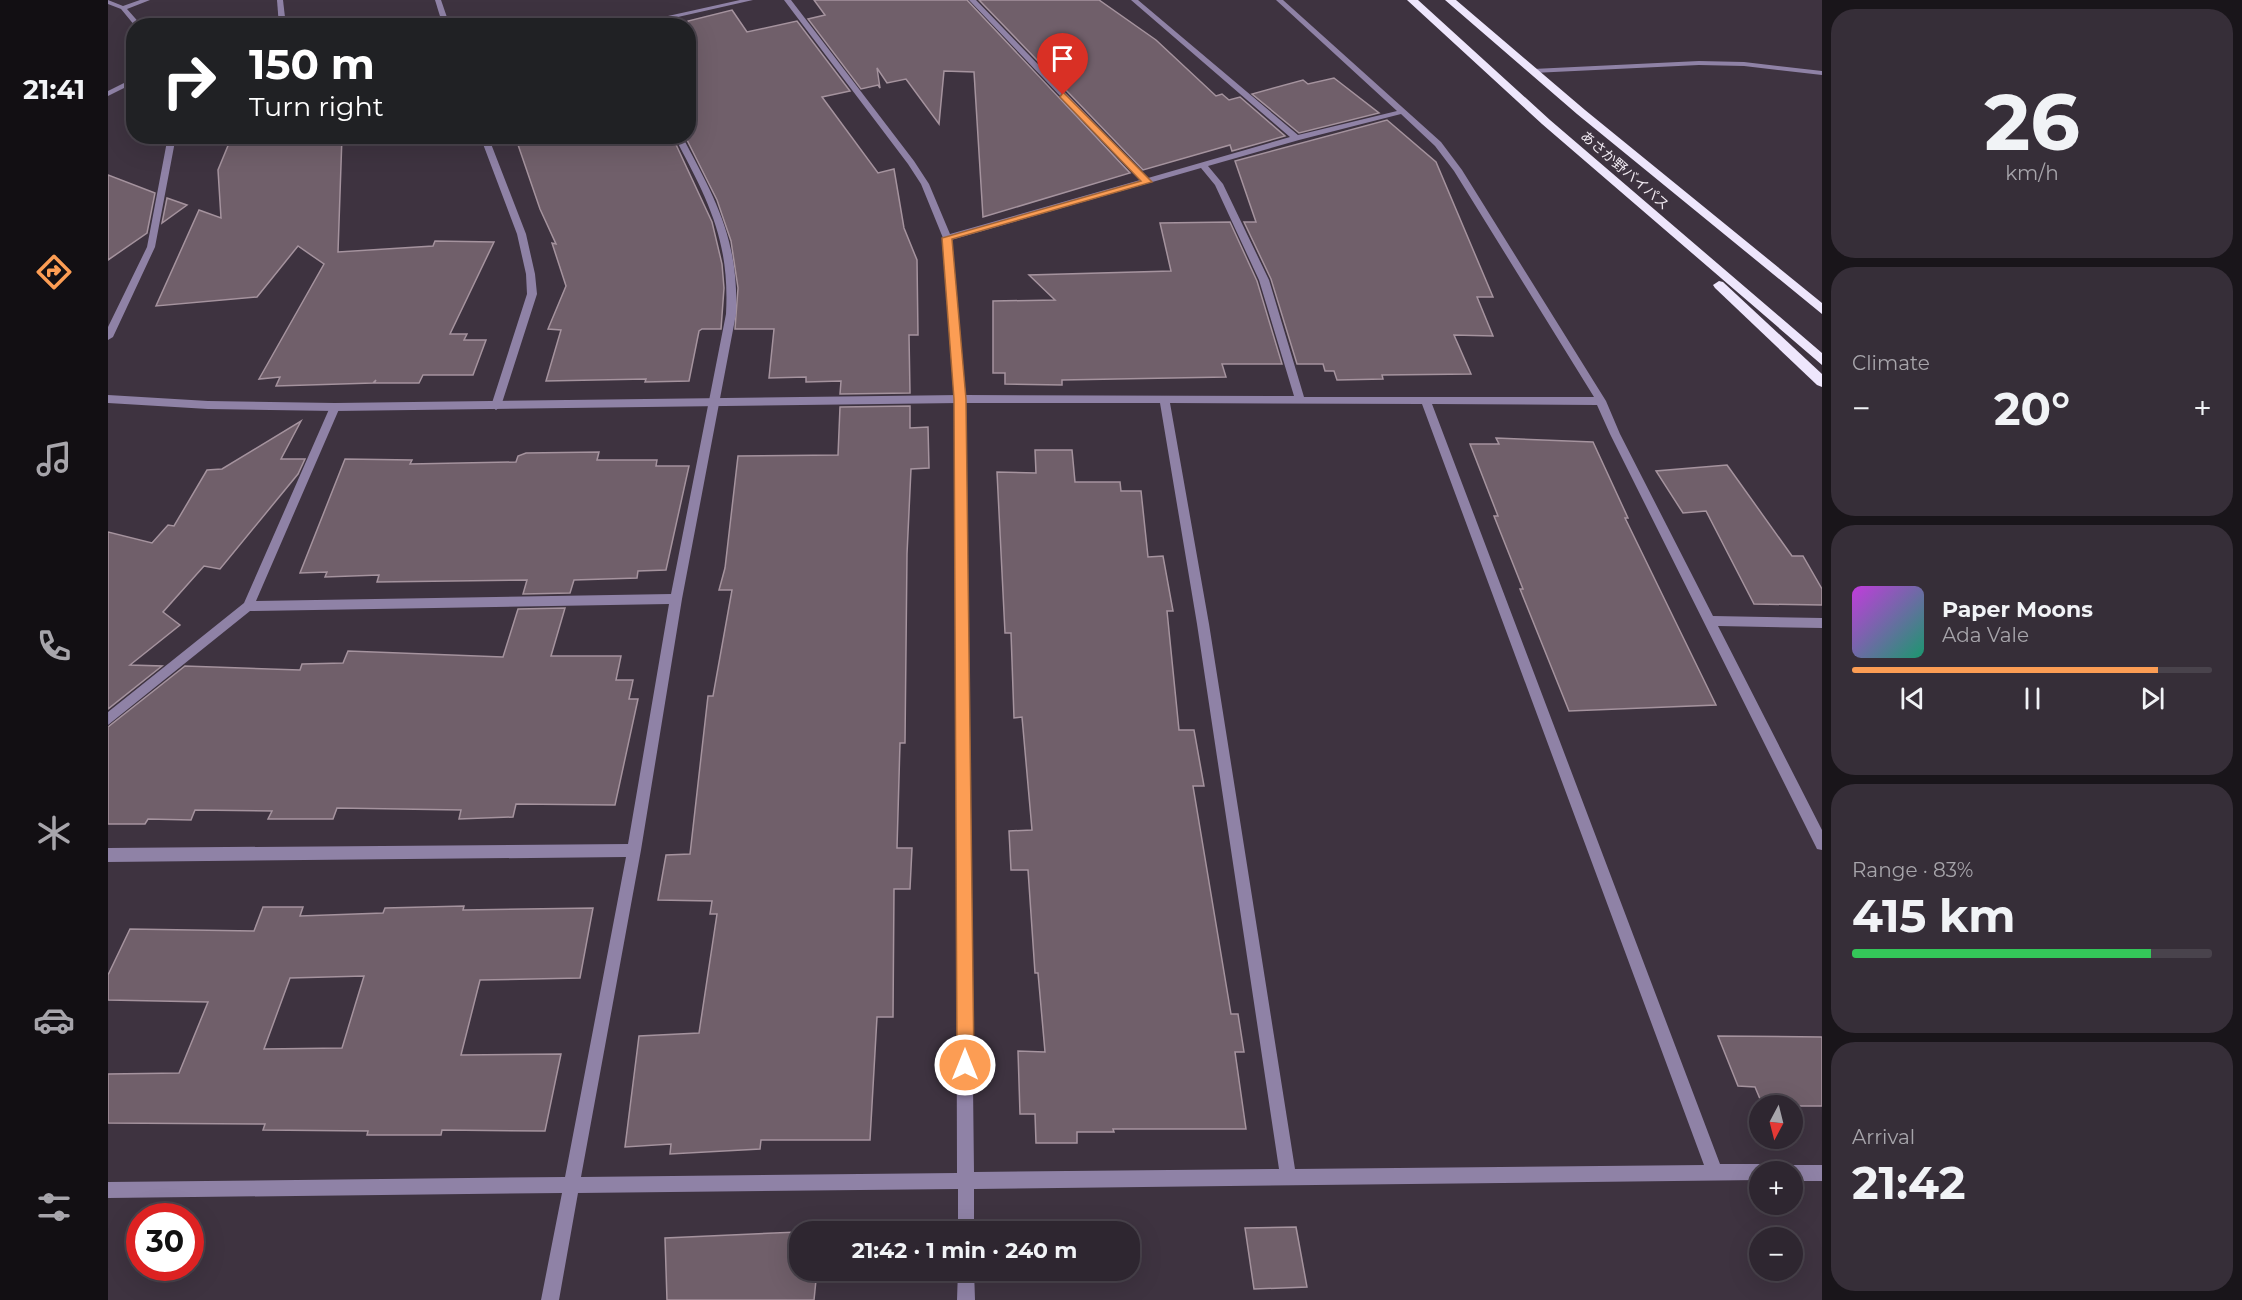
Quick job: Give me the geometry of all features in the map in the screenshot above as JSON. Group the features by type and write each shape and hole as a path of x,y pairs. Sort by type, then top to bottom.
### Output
{"highway":[{"name":"あさか野バイパス","path":"1412,0 1546,122 1822,360"},
{"name":"あさか野バイパス","path":"1450,0 1821,309"},
{"path":"1546,122 1822,382"}],"street":[{"path":"123,8 147,0"},
{"path":"280,0 282,18"},
{"path":"438,0 444,18"},
{"path":"664,18 750,0"},
{"path":"787,0 921,177 947,238 960,399 966,1221"},
{"path":"972,0 1148,182"},
{"path":"1134,0 1296,138"},
{"path":"1279,0 1438,144 1458,170 1601,401 1614,434 1822,844"},
{"path":"108,1 123,8 132,18"},
{"path":"1533,70 1699,63 1744,64 1822,74"},
{"path":"108,94 126,84"},
{"path":"947,238 1296,138 1401,112"},
{"path":"108,337 151,247 170,144"},
{"path":"487,144 508,195 532,278 532,294 496,406"},
{"path":"550,1300 634,850 676,599 731,314 733,266 716,209 682,144"},
{"path":"1203,165 1219,184 1264,280 1300,399"},
{"path":"108,399 208,405 335,408 960,399 1601,401"},
{"path":"1164,399 1203,624 1288,1176"},
{"path":"1425,399 1715,1172"},
{"path":"108,719 248,606 335,408"},
{"path":"248,606 676,599"},
{"path":"1708,621 1822,623"},
{"path":"108,855 634,850"},
{"path":"108,1190 966,1183 1288,1176 1749,1172"},
{"path":"1803,1173 1822,1173"},
{"path":"966,1281 966,1300"}],"building":[{"path":"814,0 967,0 1130,173 983,217 974,72 944,71 939,124 906,79 887,83 877,68 880,88 878,85 861,89 808,19 825,15"},
{"path":"979,0 1099,0 1156,40 1216,96 1222,94 1229,100 1240,97 1285,136 1232,151 1230,145 1143,170"},
{"path":"732,10 747,32 797,21 850,91 822,97 878,173 894,169 904,228 917,260 918,335 909,335 910,393 840,394 841,381 806,382 806,377 769,378 774,329 735,329 738,288 731,241 717,200 689,144 696,144 696,19"},
{"path":"1334,78 1379,113 1299,133 1252,94 1303,80 1308,84"},
{"path":"1387,120 1436,162 1493,297 1477,297 1493,336 1454,335 1471,374 1382,375 1383,379 1337,380 1334,371 1325,371 1323,364 1297,364 1271,279 1244,222 1256,222 1235,161"},
{"path":"229,144 342,144 338,252 433,246 435,241 494,242 450,334 467,334 464,340 486,340 473,375 423,375 419,383 374,383 376,380 373,383 276,386 280,377 259,379 324,264 298,246 257,297 156,306 199,210 221,218 218,170"},
{"path":"518,144 676,144 712,222 722,264 724,288 721,329 699,331 689,381 645,382 646,379 546,381 561,330 548,329 566,286 552,243 556,244 540,209"},
{"path":"108,175 155,193 147,233 108,260"},
{"path":"167,198 187,205 162,223"},
{"path":"1230,222 1257,281 1282,364 1222,364 1226,377 1062,380 1062,385 1005,384 1005,373 993,373 993,301 1055,300 1029,275 1171,271 1160,223"},
{"path":"910,406 910,428 928,427 929,468 911,469 907,554 905,743 900,743 897,848 912,848 910,889 894,889 893,1017 877,1017 870,1140 761,1140 760,1149 670,1154 671,1144 625,1147 639,1036 699,1033 717,914 710,914 712,901 658,900 666,855 690,854 708,696 713,696 732,590 719,590 725,568 738,456 838,455 840,407"},
{"path":"301,421 281,459 305,459 298,474 220,569 204,566 163,612 180,625 130,665 162,666 108,709 108,532 152,543 168,525 174,526 207,470 222,469"},
{"path":"1496,438 1593,442 1628,518 1625,518 1716,705 1569,711 1520,589 1523,589 1494,516 1498,516 1470,444 1499,444"},
{"path":"1035,450 1072,450 1075,482 1120,482 1121,491 1141,491 1148,557 1163,556 1173,611 1167,611 1179,730 1194,730 1204,786 1193,786 1231,1014 1238,1014 1244,1052 1235,1052 1246,1129 1113,1129 1114,1132 1077,1132 1077,1143 1036,1143 1035,1114 1020,1114 1018,1051 1045,1052 1038,973 1035,973 1028,870 1011,870 1009,831 1032,830 1022,717 1014,718 1011,633 1005,633 997,472 1036,473"},
{"path":"599,452 597,460 657,460 656,466 689,466 666,570 638,571 637,578 574,580 570,593 523,594 527,580 377,582 379,575 325,577 327,572 300,573 345,459 412,460 410,464 516,462 518,456 526,453"},
{"path":"1727,465 1792,556 1803,556 1822,589 1822,605 1754,604 1706,511 1683,513 1656,471"},
{"path":"565,608 551,656 621,656 616,680 633,680 629,699 638,699 615,805 516,804 513,817 459,819 461,810 337,808 333,819 268,819 272,811 195,810 191,820 148,819 145,824 108,824 108,727 185,666 300,670 302,664 343,663 348,651 503,657 518,609"},
{"path":"464,906 463,910 593,908 580,978 480,980 461,1055 561,1054 545,1131 442,1130 441,1135 367,1135 368,1131 263,1130 265,1124 108,1123 108,1074 179,1073 208,1002 108,1000 108,975 130,929 254,931 263,907 303,907 300,916 383,913 385,908","holes":["364,976 342,1048 264,1049 290,978"]},
{"path":"1718,1036 1822,1037 1822,1106 1803,1106 1803,1095 1758,1095 1755,1087 1738,1086"},
{"path":"1296,1227 1307,1287 1254,1289 1245,1228"},
{"path":"789,1232 789,1281 816,1281 814,1300 667,1300 665,1238"}],"route":[{"path":"965,1065 960,399 947,238 1148,182 1063,95"}]}
